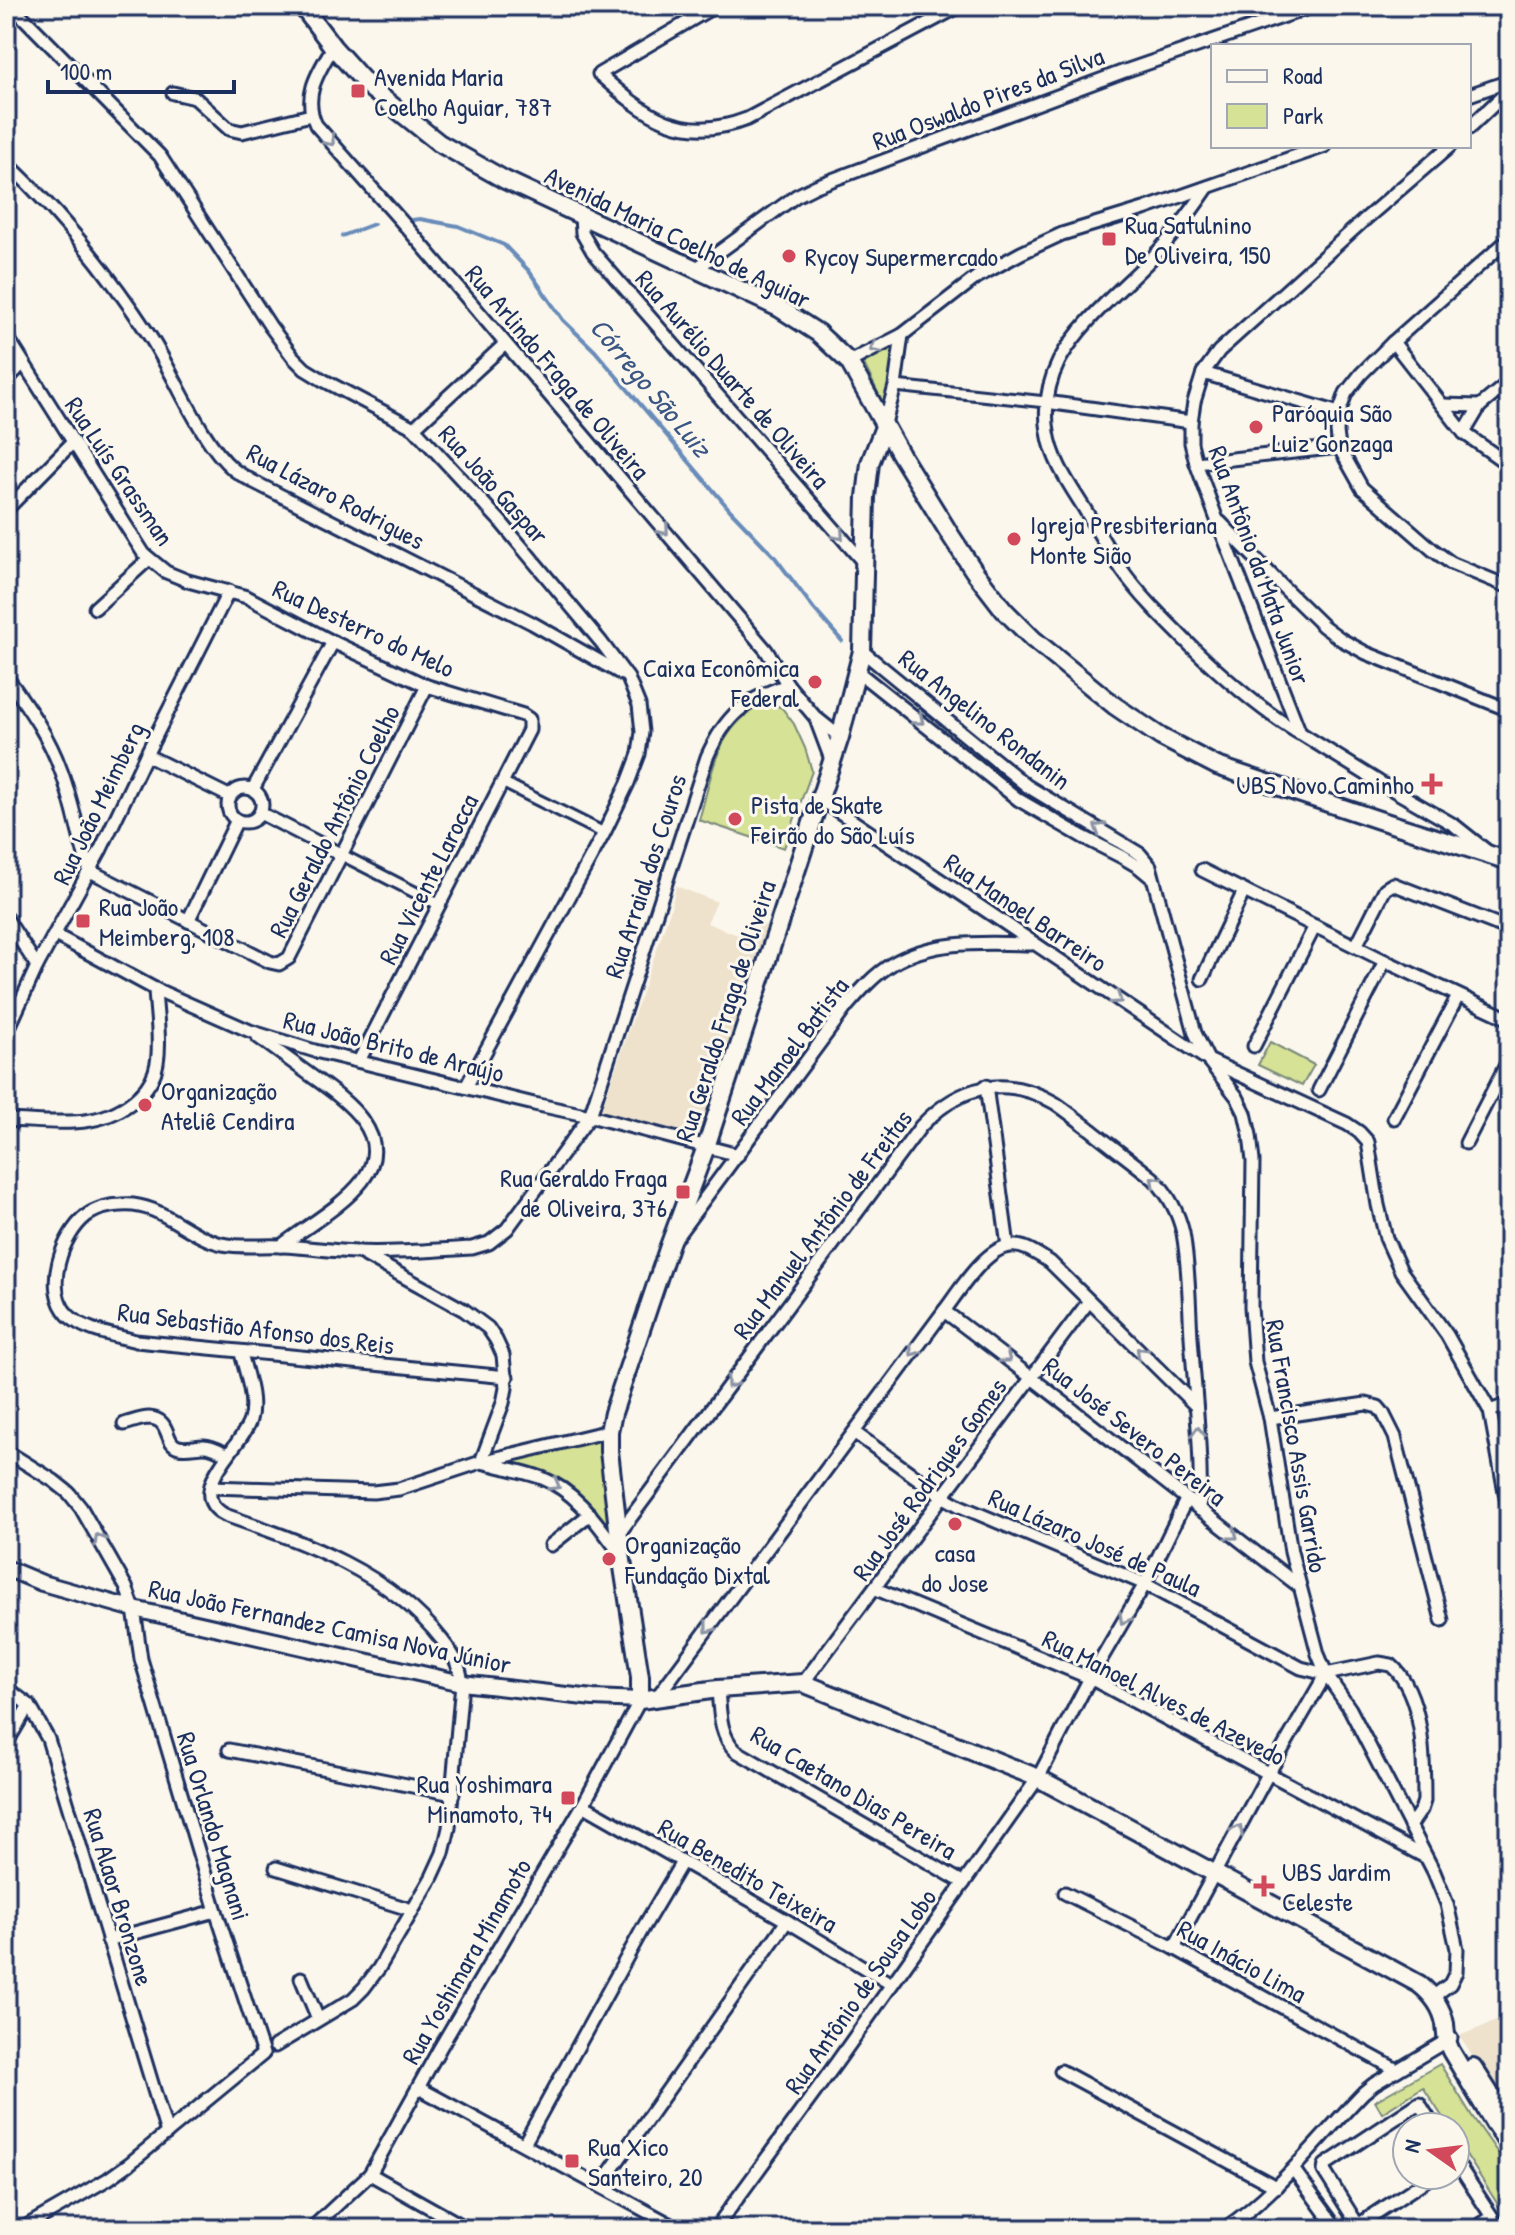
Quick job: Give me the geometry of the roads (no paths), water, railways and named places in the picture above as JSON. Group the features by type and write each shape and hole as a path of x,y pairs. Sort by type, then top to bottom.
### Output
{"main road":[{"name":"Avenida Maria Coelho de Aguiar","path":"302,6 370,88 439,143 505,180 779,308 818,333 849,362 884,427 974,571 1004,610 1033,639 1115,706 1161,737 1217,766 1502,859"},
{"name":"Rua Geraldo Fraga de Oliveira","path":"640,1700 640,1677 621,1554 609,1431 669,1246 706,1147 840,737 858,672 862,651 866,497 870,463 884,427"},
{"name":"Rua João Fernandez Camisa Nova Júnior","path":"640,1700 718,1689 803,1683 1038,1778 1406,1975 1435,1998"},
{"path":"1435,1998 1448,2034 1482,2105 1509,2144"},
{"path":"1448,2034 1509,2123"}],"street":[{"name":"Rua João Gaspar","path":"12,6 160,156 293,357 323,380 414,428 500,521 628,678 639,705 642,732 639,754 604,833 466,1087"},
{"path":"715,6 599,74 652,117 678,126 703,129 728,126 747,119 960,6"},
{"name":"Rua Oswaldo Pires da Silva","path":"697,268 796,196 816,186 1122,72 1314,6"},
{"path":"173,93 195,98 229,129 242,132 311,115 310,95 314,82 333,47"},
{"path":"1471,94 1509,81"},
{"path":"1471,126 1509,90"},
{"name":"Rua Arlindo Fraga de Oliveira","path":"311,115 316,125 766,650 788,685 815,717 840,737"},
{"path":"849,362 902,335 977,277 1062,234 1319,148"},
{"name":"Rua Antônio da Mata Junior","path":"1300,733 1196,463 1191,443 1191,422 1203,373 1219,351 1448,148"},
{"name":"Rua Lázaro Rodrigues","path":"6,162 53,210 107,275 152,338 218,452 234,469 532,623 628,678"},
{"path":"1208,187 1184,221 1095,314 1059,362 1046,402 1054,457 1123,571 1163,619 1207,661 1273,717 1454,825 1502,859"},
{"name":"Rua Aurélio Duarte de Oliveira","path":"581,216 582,233 593,252 865,564"},
{"path":"1509,239 1361,374 1346,393 1337,432 1339,447 1362,488 1433,550 1462,568 1509,587"},
{"name":"Rua Luís Grassman","path":"6,335 149,559 166,572 188,581 229,591"},
{"name":"Rua Geraldo Fraga de Oliveira","path":"884,427 895,386 902,335"},
{"path":"1393,342 1464,433 1509,465"},
{"path":"414,428 505,344"},
{"path":"6,381 23,363"},
{"path":"1203,373 1339,413"},
{"path":"1464,433 1480,406 1509,382"},
{"path":"895,386 1191,422"},
{"path":"1442,405 1480,406"},
{"path":"6,510 73,442"},
{"path":"1196,463 1339,447"},
{"path":"1216,517 1293,597 1342,640 1366,653 1509,710"},
{"path":"95,608 149,559"},
{"name":"Rua Desterro do Melo","path":"229,591 427,686 527,717"},
{"name":"Rua João Meimberg","path":"6,1034 37,966 90,871 229,591"},
{"path":"253,789 333,642"},
{"name":"Rua Angelino Rondanin","path":"862,651 1027,786 1140,854 1150,866 1153,880"},
{"path":"858,672 1019,800 1139,867 1153,880"},
{"path":"6,676 39,723 52,749 90,871 188,921 237,820"},
{"name":"Rua Arraial dos Couros","path":"590,1116 707,757 726,722 743,705 764,693 788,685"},
{"name":"Rua Geraldo Antônio Coelho","path":"188,921 270,962 279,964 289,958 427,686"},
{"name":"Rua Vicente Larocca","path":"359,1061 529,730 527,717"},
{"name":"Rua Arlindo Fraga de Oliveira","path":"815,717 832,762"},
{"path":"146,755 229,796"},
{"path":"502,782 604,833"},
{"path":"239,788 253,789 261,800 260,813 247,822 237,820 228,810 229,796 239,788"},
{"name":"Rua Manoel Barreiro","path":"820,799 1208,1060"},
{"path":"260,813 440,905"},
{"path":"1202,870 1509,1019"},
{"name":"Rua Francisco Assis Garrido","path":"1153,880 1195,1033 1208,1060 1237,1097 1250,1135 1253,1161 1255,1362 1270,1418 1291,1552 1318,1654 1326,1674 1350,1709 1447,1904 1457,1949 1456,1972 1453,1980 1435,1998"},
{"path":"1356,946 1385,889 1393,884 1509,929"},
{"path":"1202,979 1244,891"},
{"path":"6,918 37,966"},
{"path":"1254,1046 1315,926"},
{"name":"Rua João Brito de Araújo","path":"55,935 155,989 250,1031 315,1051 590,1116 738,1155"},
{"name":"Rua Manoel Batista","path":"669,1246 847,1006 869,981 893,963 922,951 950,945 1033,944"},
{"path":"1319,1090 1385,961"},
{"path":"6,1120 96,1121 131,1103 152,1079 157,1064 155,989"},
{"path":"1394,1118 1458,996"},
{"path":"250,1031 353,1106 366,1122 373,1148 365,1177 357,1187 281,1246"},
{"path":"1466,1143 1509,1059"},
{"path":"1208,1060 1347,1124 1365,1137 1371,1152 1386,1238 1401,1271 1447,1335 1490,1411 1509,1514"},
{"name":"Rua Manuel Antônio de Freitas","path":"620,1532 921,1126 938,1109 962,1095 986,1086 1005,1085 1027,1090 1057,1105 1154,1179 1168,1194 1176,1209 1183,1232 1200,1510"},
{"path":"986,1086 1008,1246"},
{"name":"Rua Sebastião Afonso dos Reis","path":"507,1377 241,1353 136,1341 94,1330 69,1316 58,1295 58,1272 65,1244 72,1231 94,1211 131,1204 164,1214 213,1241 237,1246 358,1252 472,1248 489,1243 507,1229 590,1116"},
{"path":"657,1697 944,1311 977,1268 995,1253 1008,1246 1024,1248 1050,1262 1196,1406"},
{"path":"358,1252 480,1320 496,1340 503,1355 507,1377 503,1403 481,1462"},
{"name":"Rua José Rodrigues Gomes","path":"803,1683 1089,1301"},
{"name":"Rua José Severo Pereira","path":"944,1311 1299,1586"},
{"path":"241,1353 252,1413 244,1436 214,1475 211,1498 218,1511 313,1547 384,1586 414,1608 434,1629 455,1656 462,1683 449,1828 443,1853 432,1877 364,1988 353,1999 275,2046"},
{"path":"1270,1418 1366,1404 1378,1407 1399,1452 1442,1620"},
{"path":"1490,1411 1509,1404"},
{"path":"124,1424 144,1419 158,1420 165,1425 174,1446 207,1446 228,1455"},
{"path":"211,1487 373,1492 399,1489 481,1462 609,1431"},
{"name":"Rua Lázaro José de Paula","path":"855,1433 960,1506 1145,1584 1301,1668 1326,1674"},
{"path":"6,1451 54,1481 81,1508 126,1587 134,1609"},
{"path":"481,1462 543,1478 573,1497 621,1554"},
{"name":"Rua Antônio de Sousa Lobo","path":"715,2229 1038,1778 1090,1678 1145,1584 1186,1500"},
{"path":"551,1545 590,1514"},
{"name":"Rua João Fernandez Camisa Nova Júnior","path":"6,1568 42,1583 134,1609 462,1683 593,1698 640,1700"},
{"name":"Rua Manoel Alves de Azevedo","path":"876,1589 1090,1678 1426,1857"},
{"name":"Rua Orlando Magnani","path":"134,1609 141,1659 216,1911 263,2054 167,2133"},
{"path":"1174,1948 1326,1674 1379,1663 1391,1665 1396,1670 1411,1698 1420,1729 1424,1801 1410,1826"},
{"name":"Rua Alaor Bronzone","path":"6,1688 29,1705 48,1739 167,2133"},
{"name":"Rua Caetano Dias Pereira","path":"718,1689 722,1728 736,1751 964,1883"},
{"name":"Rua Yoshimara Minamoto","path":"311,2229 370,2174 583,1805 640,1700"},
{"path":"6,1744 29,1705"},
{"path":"229,1750 453,1794"},
{"name":"Rua Benedito Teixeira","path":"583,1805 891,1984"},
{"path":"524,2144 682,1862"},
{"path":"276,1868 412,1910"},
{"name":"Rua Inácio Lima","path":"1065,1893 1174,1948 1397,2070"},
{"path":"108,1940 216,1911"},
{"path":"600,2186 787,1921"},
{"path":"301,1978 318,2019"},
{"path":"1224,2229 1294,2170 1364,2092 1448,2034"},
{"path":"1061,2071 1276,2187"},
{"path":"419,2088 679,2229"},
{"path":"1407,2111 1419,2103 1424,2111"},
{"path":"1356,2222 1324,2171 1325,2165 1391,2121"},
{"path":"21,2229 108,2179 167,2133"},
{"path":"1294,2170 1337,2229"},
{"path":"370,2174 468,2229"},
{"path":"1471,2185 1500,2229"},
{"path":"1344,2229 1356,2222 1361,2223 1410,2191"},
{"path":"1474,2229 1492,2217"}],"waterway":[{"name":"Córrego São Luiz","path":"404,221 420,219 458,226 504,245 529,271 563,320 595,351 730,510 774,556 842,641"},
{"path":"342,236 374,224"}],"place":[{"name":"Avenida Maria Coelho Aguiar, 787","path":"358,91"},
{"name":"Rua Satulnino De Oliveira, 150","path":"1109,239"},
{"name":"Rycoy Supermercado","path":"789,256"},
{"name":"Paróquia São Luiz Gonzaga","path":"1256,427"},
{"name":"Igreja Presbiteriana Monte Sião","path":"1014,539"},
{"name":"Caixa Econômica Federal","path":"815,682"},
{"name":"UBS Novo Caminho","path":"1432,784"},
{"name":"Pista de Skate Feirão do São Luís","path":"735,819"},
{"name":"Rua João Meimberg, 108","path":"83,921"},
{"name":"Organização Ateliê Cendira","path":"145,1105"},
{"name":"Rua Geraldo Fraga de Oliveira, 376","path":"683,1192"},
{"name":"casa do Jose","path":"955,1524"},
{"name":"Organização Fundação Dixtal","path":"609,1559"},
{"name":"Rua Yoshimara Minamoto, 74","path":"568,1798"},
{"name":"UBS Jardim Celeste","path":"1264,1886"},
{"name":"Rua Xico Santeiro, 20","path":"572,2161"}]}
